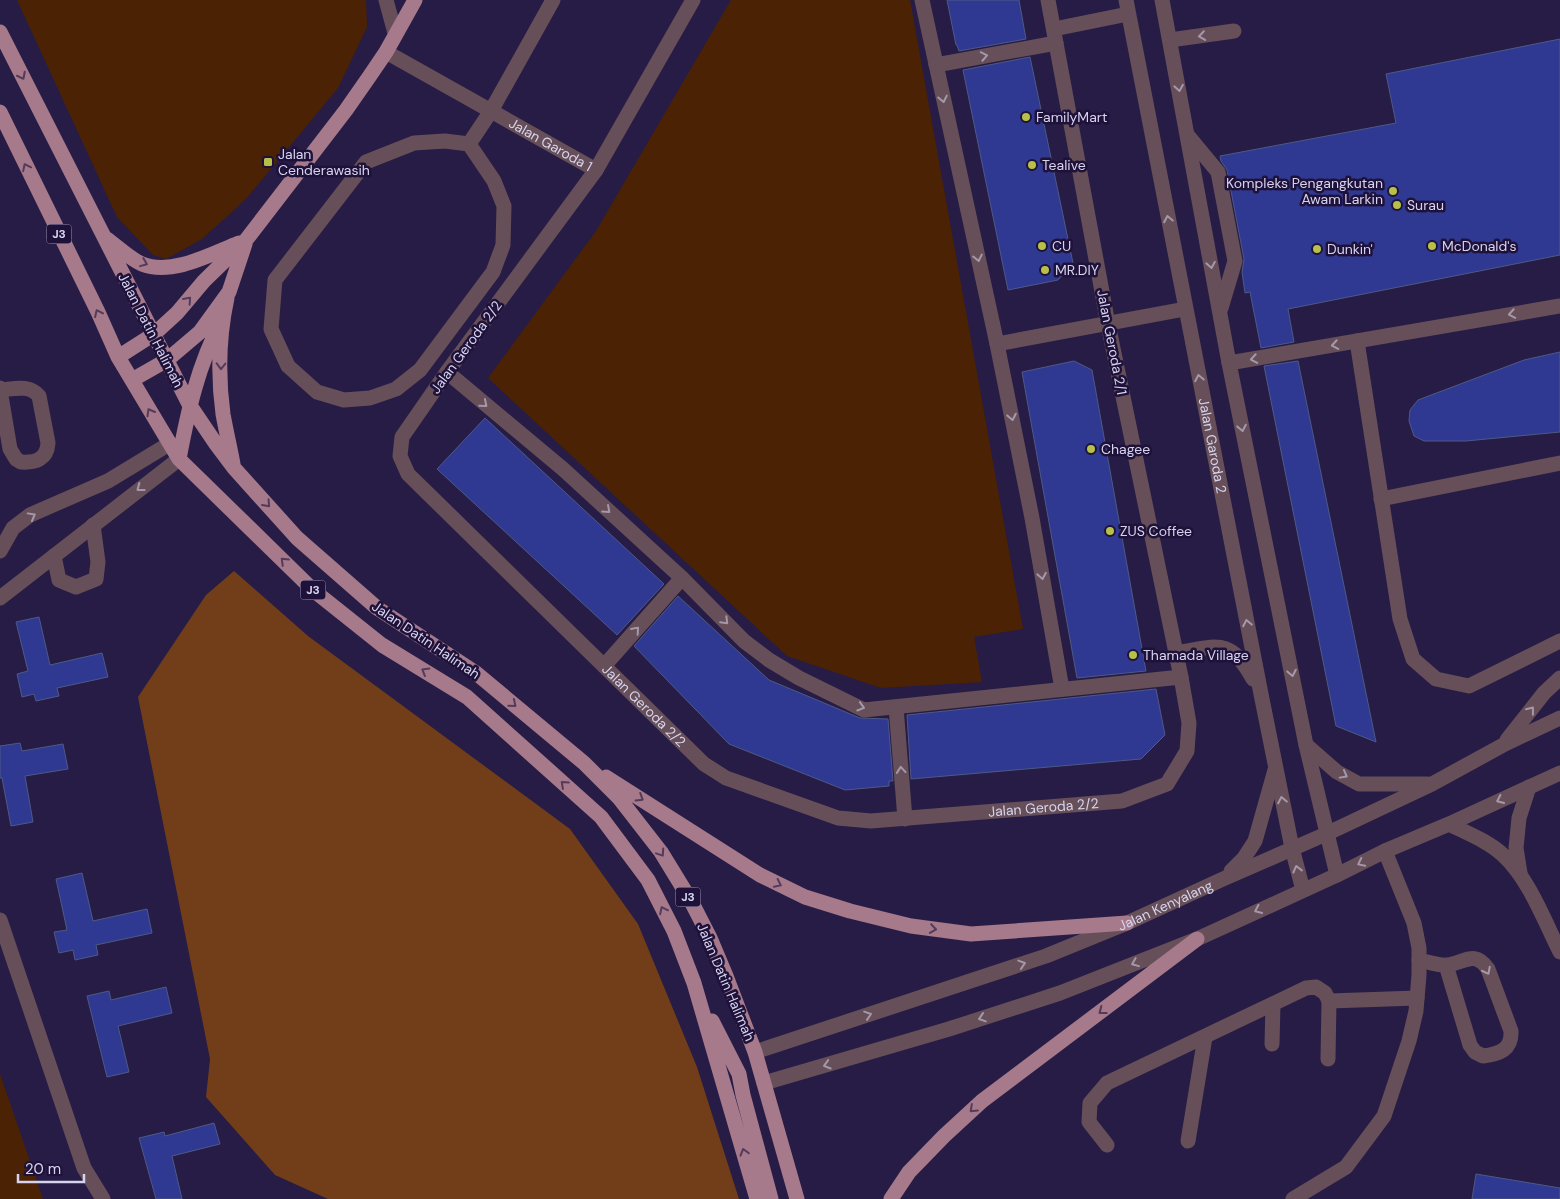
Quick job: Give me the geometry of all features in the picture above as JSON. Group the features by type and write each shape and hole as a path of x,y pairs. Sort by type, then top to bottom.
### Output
{"main road":[{"path":"118,357 154,334 177,313 204,281 246,240 346,110 386,52 415,0"},
{"name":"Jalan Datin Halimah","path":"0,32 190,404 234,468 297,538 377,608 476,672 584,763 619,798 661,852 710,938 726,976 755,1052 797,1199"},
{"name":"Jalan Datin Halimah","path":"0,112 98,312 118,357 179,458 313,590 382,645 467,697 601,817 648,880 674,931 694,983 758,1199"},
{"path":"104,237 142,264 158,268 176,267 246,240"},
{"path":"234,468 223,413 220,369 223,318 229,292 246,240"},
{"path":"132,380 167,360 200,332 229,292"},
{"path":"179,458 190,404 209,345 223,318"},
{"path":"169,444 204,426"},
{"path":"584,763 760,875 805,898 911,926 971,934 1127,923"},
{"path":"891,1199 909,1172 982,1101 1197,939"},
{"path":"694,983 739,1074 743,1096 771,1199"},
{"path":"739,1074 755,1052"},
{"path":"739,1074 750,1080 764,1083"}],"street":[{"path":"386,0 395,33"},
{"path":"469,144 491,111 553,0"},
{"name":"Jalan Garoda 1","path":"386,52 596,170 693,0"},
{"path":"922,0 997,344 1032,518 1062,689"},
{"name":"Jalan Geroda 2/1","path":"1048,0 1108,324 1176,652"},
{"path":"1162,0 1229,363 1306,745 1337,875"},
{"path":"936,66 1055,36 1127,7"},
{"name":"Jalan Garoda 2","path":"1127,7 1261,694 1292,848 1303,890"},
{"path":"1170,40 1234,31"},
{"path":"1188,136 1218,172 1235,261 1220,312"},
{"path":"446,141 469,144 494,181 504,206 503,244 493,272 420,370 396,389 370,398 344,400 317,392 288,366 271,329 275,280 366,162 414,143 446,141"},
{"name":"Jalan Geroda 2/2","path":"596,170 447,372 402,437 400,456 408,474 704,764 726,778 838,818 871,821 1122,801 1167,784 1187,751 1189,723 1176,652"},
{"path":"1229,363 1560,306"},
{"path":"997,344 1185,309"},
{"path":"1357,341 1400,619 1412,659 1436,679 1469,686 1560,641"},
{"path":"447,372 563,470 682,578 744,640 769,660 799,678 864,710 1181,677"},
{"path":"0,389 29,389 39,396 48,443 44,456 39,460 21,462 12,454 0,389"},
{"path":"0,551 13,528 30,515 108,481 169,444"},
{"path":"0,598 179,458"},
{"path":"1381,499 1560,463"},
{"path":"54,556 59,580 76,587 96,579 98,562 93,525"},
{"path":"604,666 682,578"},
{"path":"1176,652 1214,646 1230,648 1244,663 1261,694"},
{"path":"1505,744 1544,693 1560,678"},
{"path":"896,707 905,818"},
{"name":"Jalan Kenyalang","path":"755,1052 1046,956 1127,923 1223,878 1326,834 1432,784 1505,744 1560,718"},
{"path":"1306,745 1337,772 1359,784 1432,784"},
{"path":"1223,878 1244,858 1255,841 1276,766"},
{"path":"764,1083 949,1029 1060,993 1197,939 1560,772"},
{"path":"1520,874 1516,848 1520,818 1529,787"},
{"path":"1449,824 1502,854 1520,874 1560,952"},
{"path":"1293,1199 1346,1167 1384,1116 1409,1040 1416,1011 1420,948 1414,923 1385,851"},
{"path":"0,920 84,1168 103,1199"},
{"path":"1420,960 1446,965 1476,958 1483,962 1488,969 1511,1031 1511,1039 1508,1046 1501,1052 1483,1056 1475,1052 1470,1045 1446,965"},
{"path":"1107,1145 1089,1122 1090,1103 1107,1084 1306,988 1316,987 1325,993 1329,1001 1328,1060"},
{"path":"1329,1001 1416,998"},
{"path":"1272,1044 1273,1004"},
{"path":"1188,1141 1205,1036"}],"shaded area":[{"path":"17,0 366,0 367,27 338,88 245,200 202,239 166,259 153,255 117,217"},
{"path":"731,0 910,0 1023,629 974,637 982,682 881,688 787,656 488,378 596,231"},
{"path":"234,571 308,636 570,829 638,924 697,1067 739,1199 328,1199 275,1175 206,1097 210,1059 138,697 206,595"},
{"path":"0,1074 43,1199 0,1199"}],"building":[{"path":"947,0 1019,0 1026,39 959,51 956,45"},
{"name":"Kompleks Pengangkutan Awam Larkin","path":"1560,39 1560,255 1288,309 1294,342 1261,348 1250,292 1245,293 1242,272 1244,259 1227,170 1220,156 1396,123 1386,74"},
{"path":"1030,57 1073,263 1058,280 1008,290 963,70"},
{"path":"1560,352 1560,432 1466,441 1424,441 1414,436 1409,421 1410,410 1418,400 1524,360"},
{"path":"1074,361 1092,370 1146,671 1077,678 1022,372"},
{"path":"1298,361 1376,742 1336,726 1264,366"},
{"path":"485,418 664,584 617,635 437,469"},
{"path":"678,596 769,680 860,718 888,719 893,781 889,781 889,786 845,790 729,744 634,646"},
{"path":"39,617 50,665 102,653 108,677 57,688 59,696 36,701 34,694 22,697 17,674 28,671 16,622"},
{"path":"1156,689 1165,735 1141,759 911,779 907,715"},
{"path":"20,743 22,751 63,744 68,769 25,776 33,822 11,826 2,778 0,778 0,746"},
{"path":"82,873 93,921 147,909 152,933 96,945 98,955 75,960 73,950 59,953 54,932 67,930 56,879"},
{"path":"166,987 172,1013 118,1026 129,1072 107,1077 87,996 109,991 111,1000"},
{"path":"214,1123 220,1144 172,1156 182,1199 156,1199 139,1138 164,1132 165,1136"},
{"path":"1476,1174 1560,1188 1560,1199 1472,1199"}],"place":[{"name":"FamilyMart","path":"1026,117"},
{"name":"Jalan Cenderawasih","path":"268,162"},
{"name":"Tealive","path":"1032,165"},
{"name":"Kompleks Pengangkutan Awam Larkin","path":"1393,191"},
{"name":"Surau","path":"1397,205"},
{"name":"CU","path":"1042,246"},
{"name":"McDonald's","path":"1432,246"},
{"name":"Dunkin'","path":"1317,249"},
{"name":"MR.DIY","path":"1045,270"},
{"name":"Chagee","path":"1091,449"},
{"name":"ZUS Coffee","path":"1110,531"},
{"name":"Thamada Village","path":"1133,655"}]}
